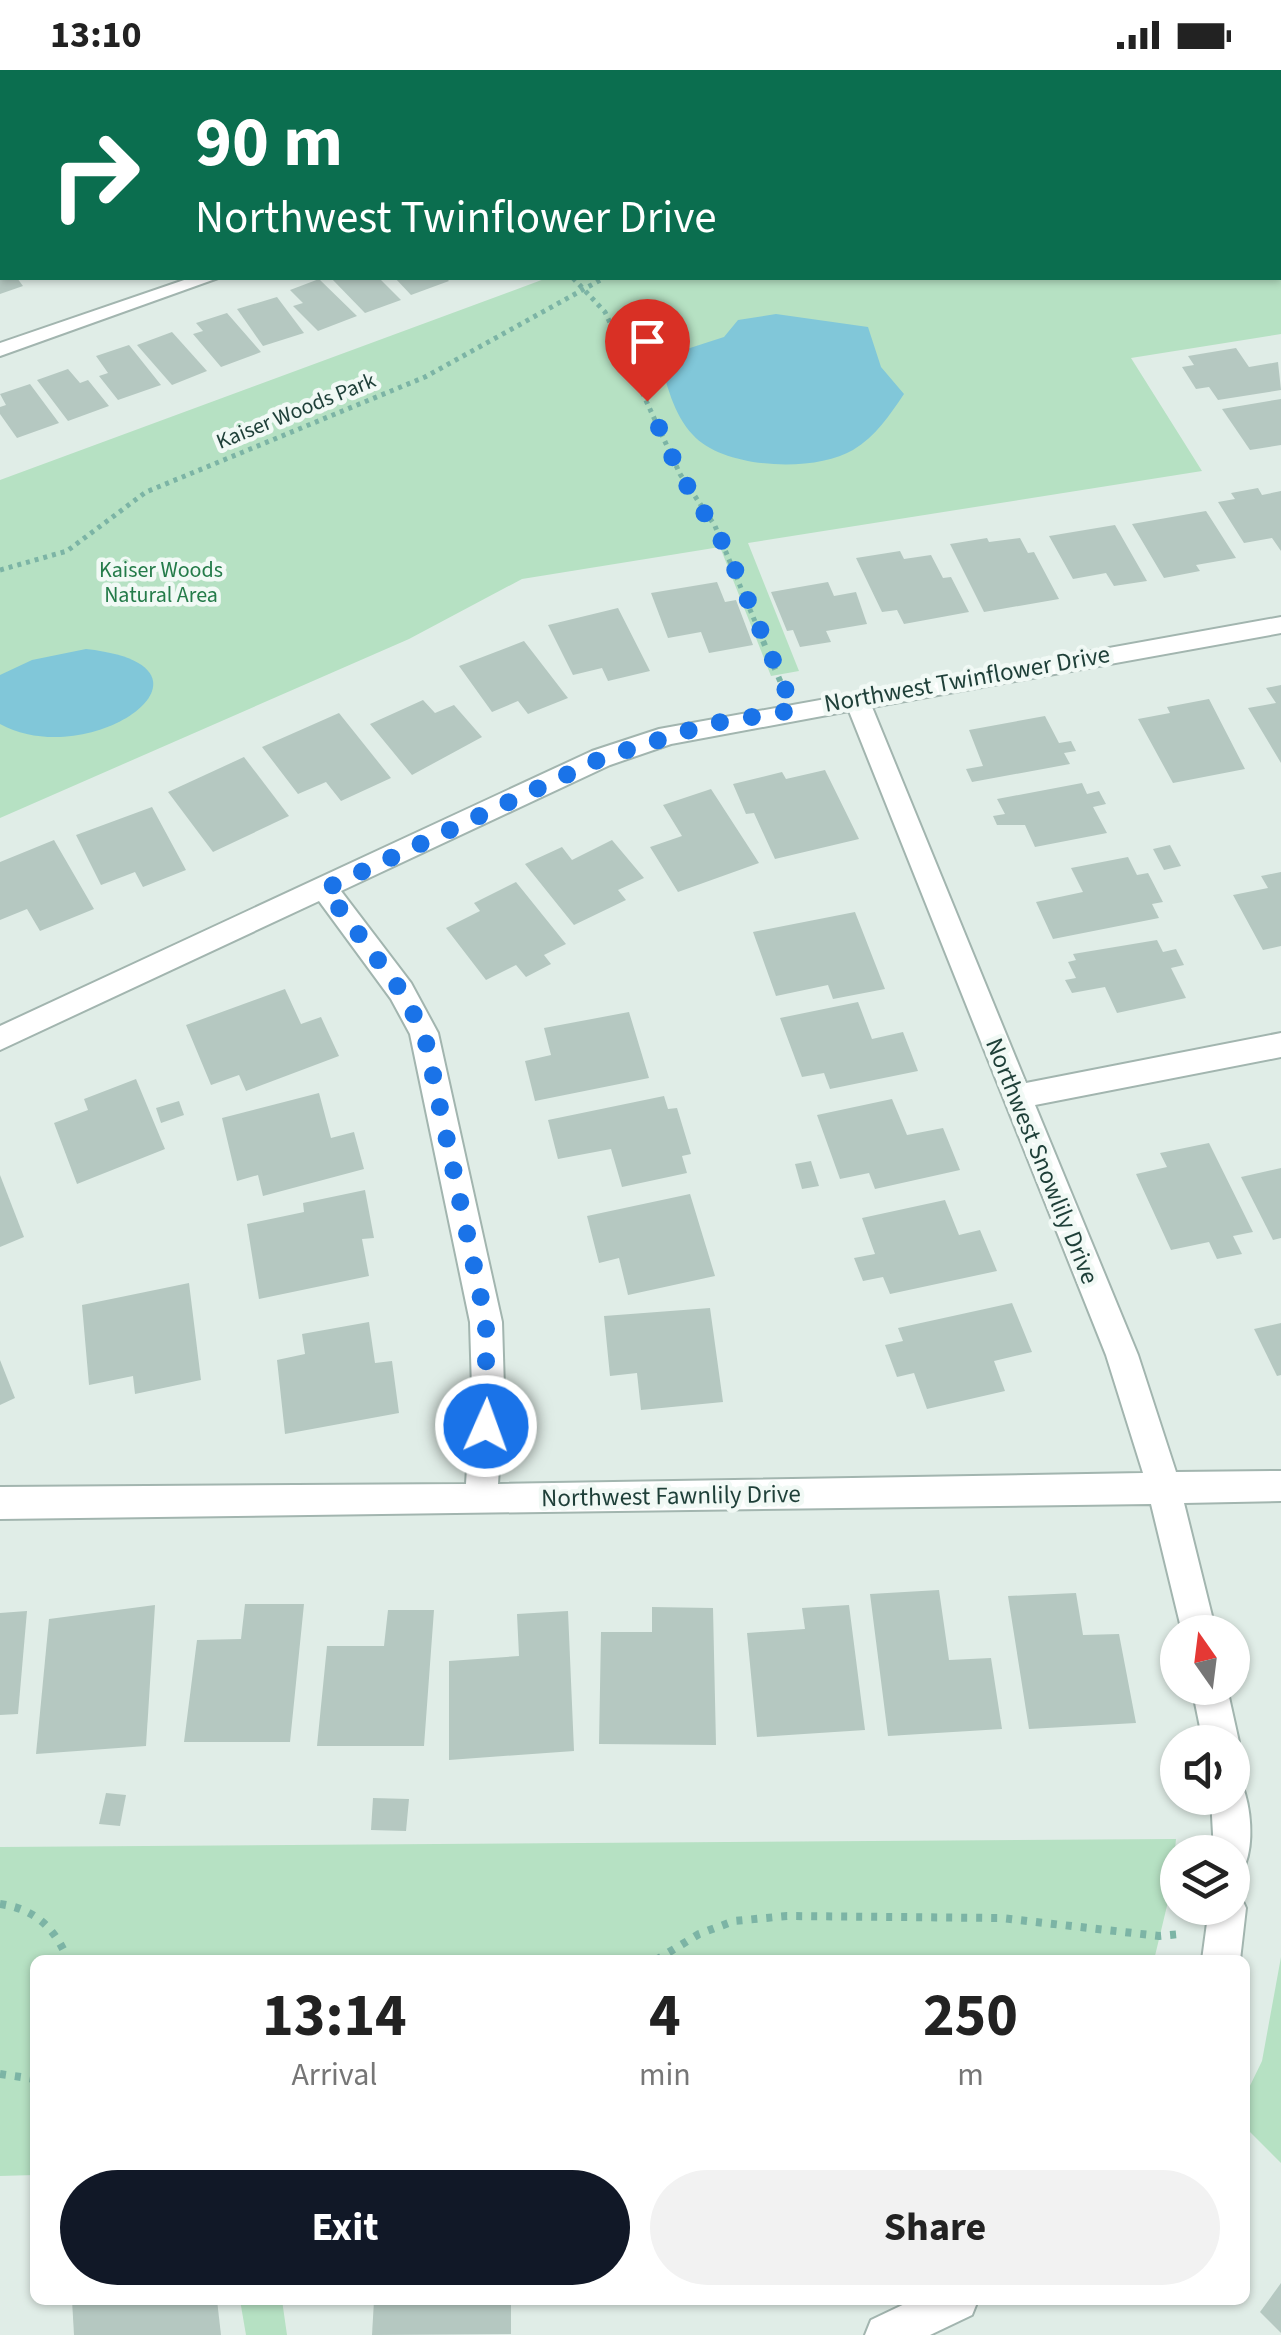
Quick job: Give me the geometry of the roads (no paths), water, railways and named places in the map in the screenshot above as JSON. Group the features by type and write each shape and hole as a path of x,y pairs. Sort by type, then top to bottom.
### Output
{"street":[{"path":"0,350 202,280"},
{"name":"Northwest Twinflower Drive","path":"0,1039 602,758 709,724 1281,624"},
{"name":"Northwest Snowlily Drive","path":"856,699 1122,1354 1164,1487 1196,1615"},
{"path":"325,889 401,991 424,1033 486,1322 488,1389 481,1500"},
{"path":"1016,1097 1281,1045"},
{"name":"Northwest Fawnlily Drive","path":"0,1503 481,1500 1281,1486"},
{"path":"1222,1955 1225,1925"},
{"path":"886,2335 948,2305"}],"water":[{"path":"776,314 868,327 881,367 904,394 875,432 853,450 816,462 747,461 707,446 680,418 659,358 724,337 738,320"},
{"path":"86,649 131,659 151,675 151,693 136,712 109,727 74,736 36,736 0,724 0,675 32,660"}],"park label":[{"name":"Kaiser Woods Natural Area","path":"161,582"}]}
